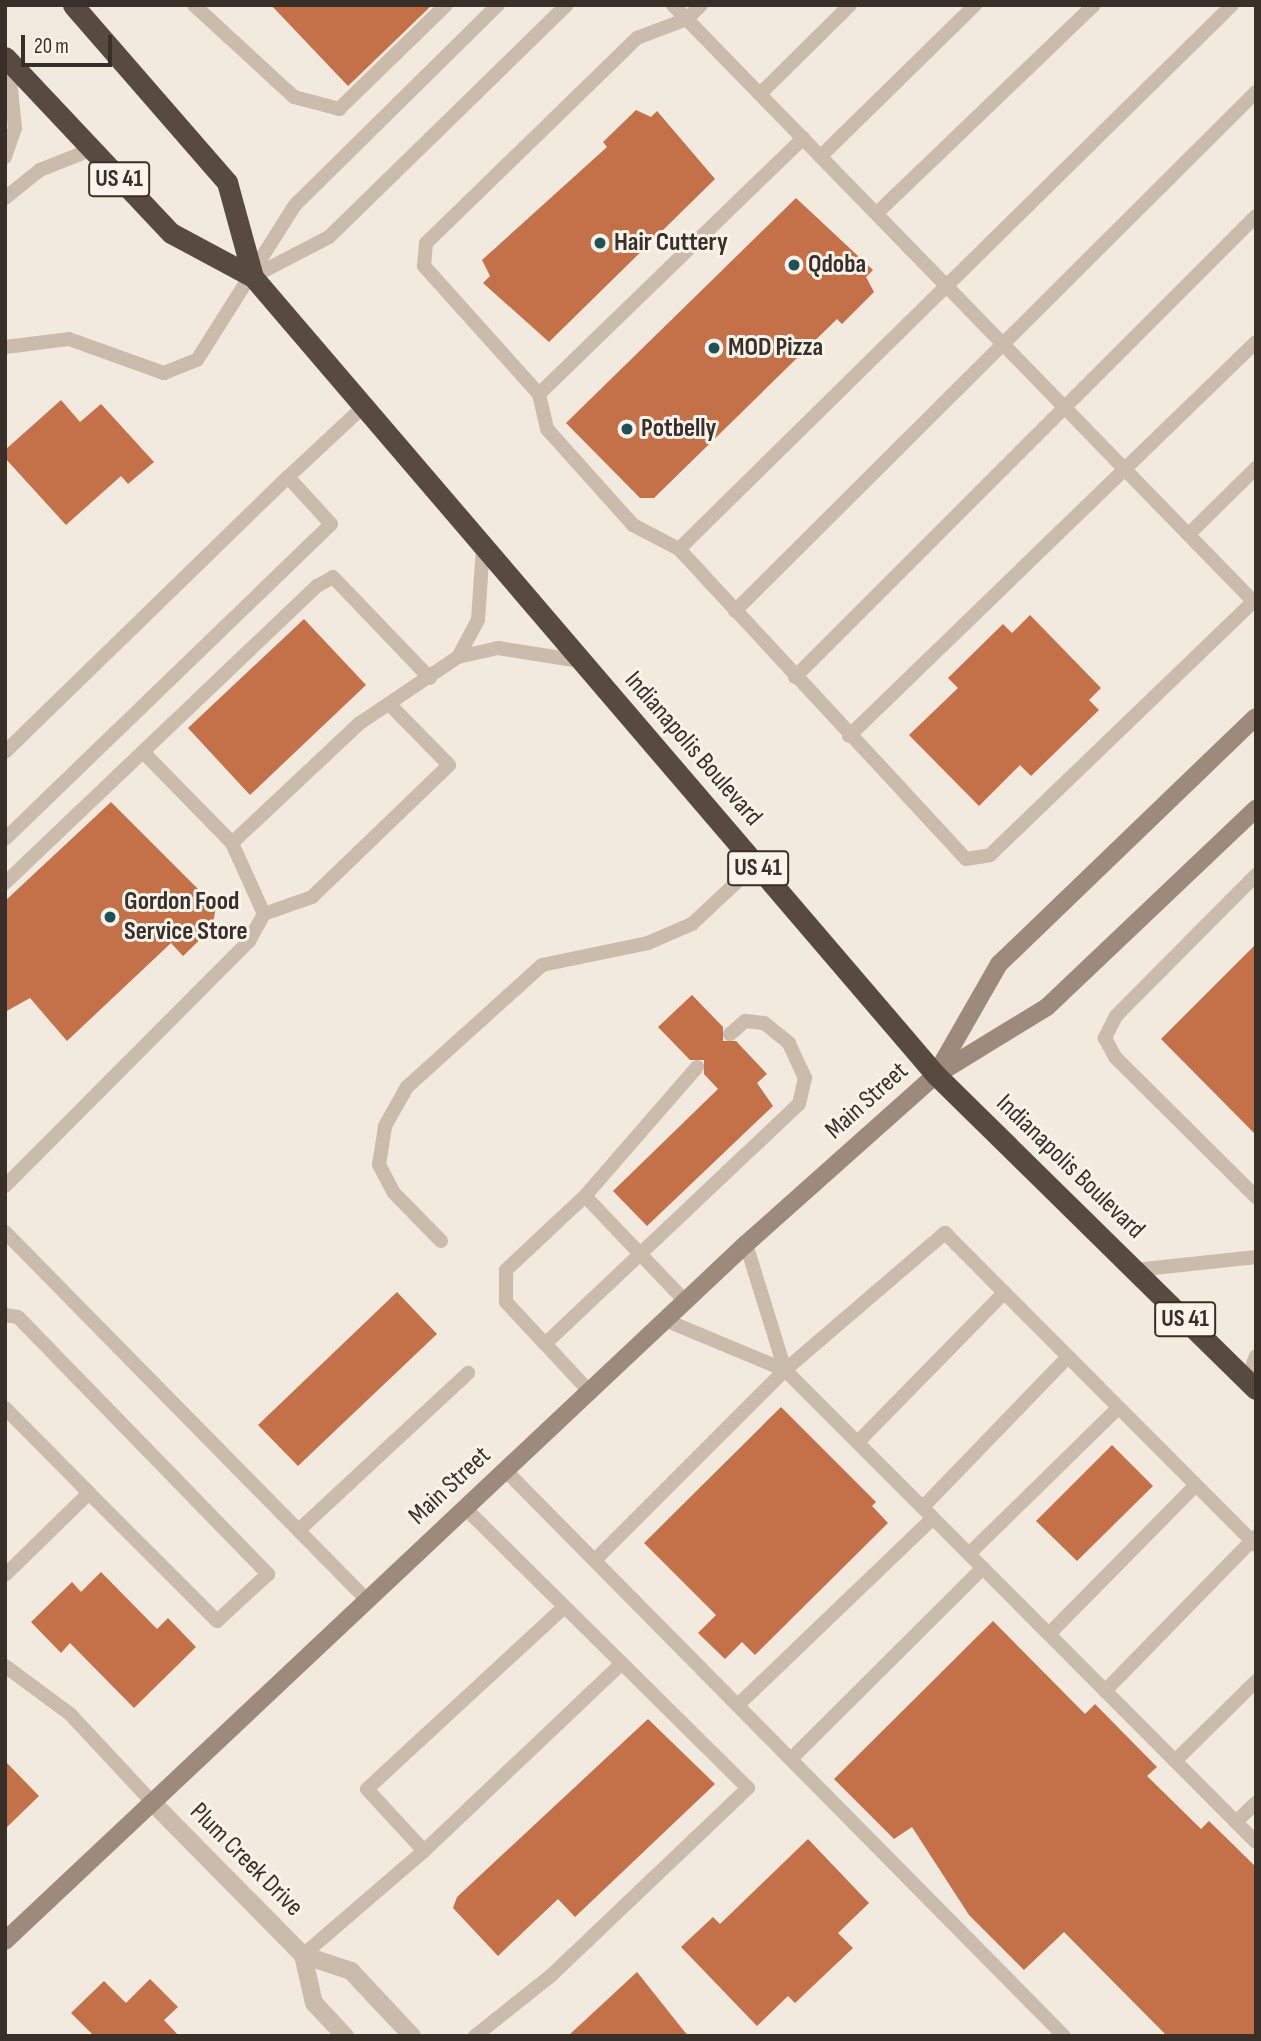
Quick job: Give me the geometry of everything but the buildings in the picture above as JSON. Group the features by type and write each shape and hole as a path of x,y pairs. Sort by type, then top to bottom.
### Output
{"highway":[{"name":"Indianapolis Boulevard","path":"73,5 228,181 253,277"},
{"name":"Indianapolis Boulevard","path":"7,59 90,150 172,233 253,277 936,1075 1252,1384"}],"street":[{"name":"Main Street","path":"936,1075 999,964 1256,717"},
{"name":"Main Street","path":"5,1941 746,1244 936,1075 1047,1007 1256,809"},
{"name":"Plum Creek Drive","path":"152,1802 303,1955 351,1971 412,2036"},
{"name":"Plum Creek Drive","path":"303,1955 314,2003 345,2036"}],"lane":[{"path":"194,5 294,97 339,109 446,5"},
{"path":"5,347 69,339 164,373 197,360 253,277 295,205 498,5"},
{"path":"253,277 329,237 567,5"},
{"path":"673,5 687,19 803,138 877,213 1004,344 1064,404 1189,533 1256,600 990,855 966,859 849,736 679,549 633,525 555,439 539,394 424,266 426,243 637,38 687,19 701,5"},
{"path":"760,94 850,5"},
{"path":"821,156 975,5"},
{"path":"877,213 1094,5"},
{"path":"679,549 1232,5"},
{"path":"5,157 15,128 7,59"},
{"path":"734,611 1256,92"},
{"path":"539,394 803,138"},
{"path":"5,198 40,170 90,150"},
{"path":"795,677 1064,404 1256,216"},
{"path":"849,736 1256,342"},
{"path":"5,752 363,407"},
{"path":"1189,533 1256,468"},
{"path":"5,839 331,524 288,477"},
{"path":"458,657 478,620 483,547"},
{"path":"5,883 317,586 333,577 430,678"},
{"path":"232,843 389,704 458,657 498,648 580,661"},
{"path":"5,1186 249,941 264,914 312,897 449,765 389,704"},
{"path":"143,752 232,843 264,914"},
{"path":"442,1241 394,1193 379,1164 385,1126 407,1087 542,965 648,943 681,929 755,865"},
{"path":"1256,875 1116,1016 1105,1038 1115,1058 1256,1197"},
{"path":"545,1344 799,1104 805,1078 789,1043 764,1023 745,1021 730,1034"},
{"path":"589,1391 506,1302 501,1288 506,1270 585,1196 697,1067"},
{"path":"585,1196 685,1301"},
{"path":"5,1232 367,1600"},
{"path":"595,1560 785,1370 945,1233 1118,1408 1255,1541 1105,1691"},
{"path":"746,1244 785,1370"},
{"path":"1135,1270 1256,1257"},
{"path":"858,1442 1004,1293"},
{"path":"5,1315 18,1317 268,1574 217,1621 5,1408"},
{"path":"665,1320 785,1370 1256,1842"},
{"path":"1252,1384 1256,1356"},
{"path":"738,1705 928,1513 1068,1357"},
{"path":"299,1530 468,1373"},
{"path":"969,1554 1118,1408"},
{"path":"505,1470 1064,2036"},
{"path":"1049,1634 1196,1485"},
{"path":"5,1575 89,1493"},
{"path":"465,1508 748,1788 553,1974 475,2036"},
{"path":"791,1759 983,1568"},
{"path":"424,1851 367,1789 564,1607"},
{"path":"303,1955 424,1851 621,1664"},
{"path":"5,1666 70,1714 152,1802"},
{"path":"1175,1761 1256,1681"},
{"path":"1236,1822 1256,1803"}],"place":[{"name":"Hair Cuttery","path":"600,243"},
{"name":"Qdoba","path":"794,265"},
{"name":"MOD Pizza","path":"714,348"},
{"name":"Potbelly","path":"627,429"},
{"name":"Gordon Food Service Store","path":"110,917"}]}
